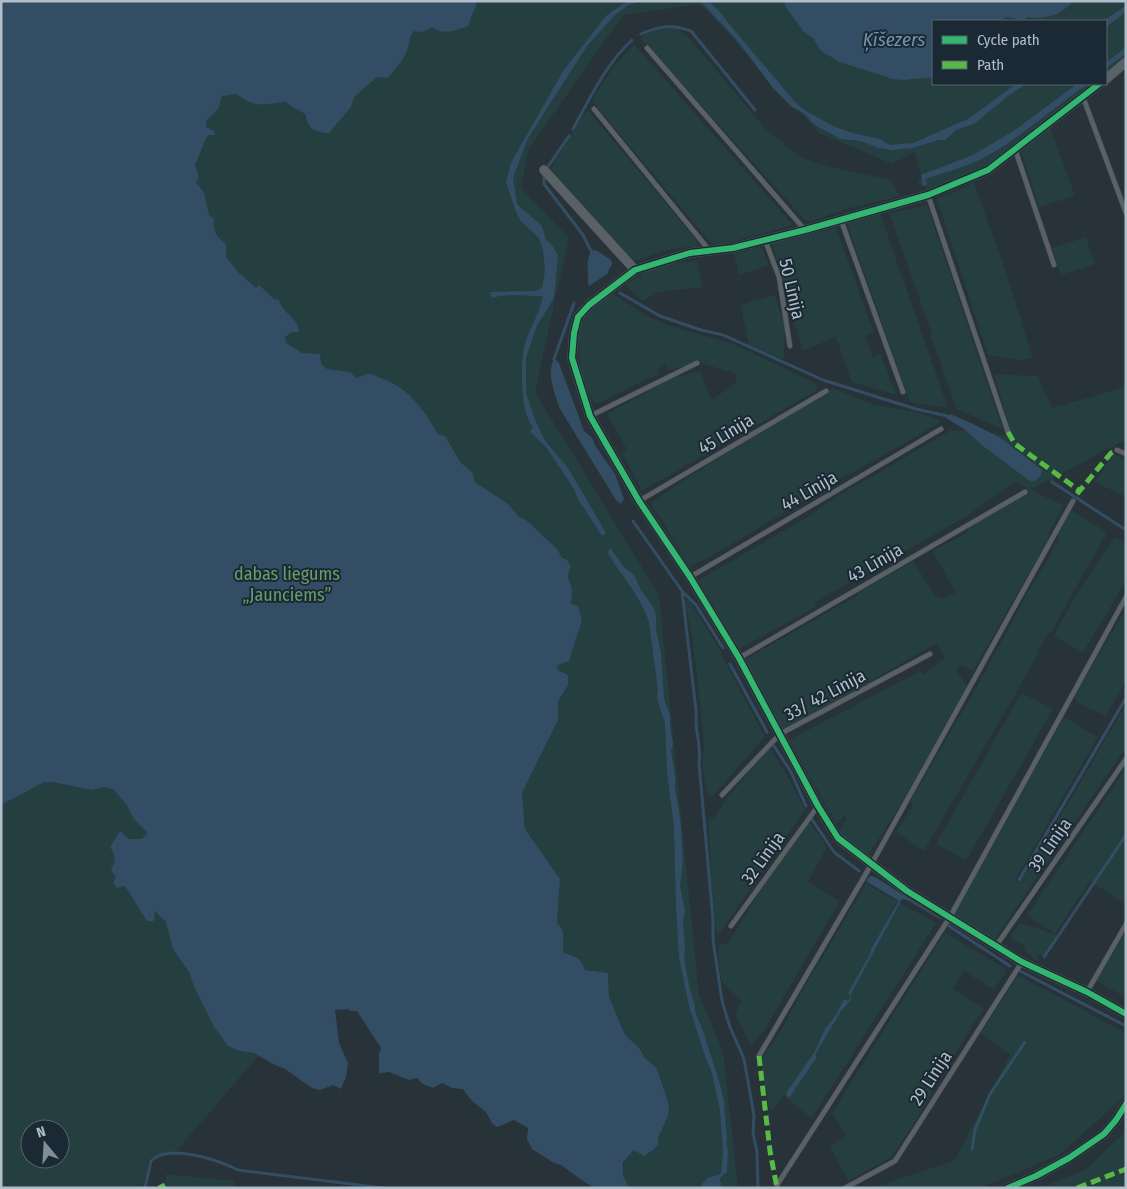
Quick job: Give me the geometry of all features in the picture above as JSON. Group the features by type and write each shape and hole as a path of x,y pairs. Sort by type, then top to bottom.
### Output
{"street":[{"path":"1107,77 1126,62"},
{"path":"1098,85 988,170 928,195 805,230 733,248 690,253 635,270 589,305 578,317 574,333 572,358 590,416 639,501 690,577 739,658 818,806 838,838 907,891 950,918 1022,962 1086,992 1126,1014"},
{"path":"544,170 635,270"},
{"path":"1008,1188 1036,1176 1069,1158 1104,1134 1126,1104"}],"lane":[{"path":"647,48 805,230"},
{"path":"1083,97 1126,213"},
{"path":"594,109 709,250"},
{"path":"1015,149 1054,265"},
{"path":"928,195 1008,432"},
{"path":"840,219 903,392"},
{"name":"50 Līnija","path":"765,240 779,277 790,346"},
{"path":"590,416 696,363"},
{"name":"45 Līnija","path":"639,501 826,390"},
{"name":"44 Līnija","path":"690,577 941,429"},
{"path":"1117,450 1126,454"},
{"name":"43 Līnija","path":"739,658 1025,492"},
{"path":"759,1056 871,865 1073,501"},
{"path":"777,1185 950,918 1126,597"},
{"name":"33/ 42 Līnija","path":"722,795 780,734 930,654"},
{"name":"39 Līnija","path":"996,946 1126,759"},
{"name":"32 Līnija","path":"731,926 818,806"},
{"path":"1086,992 1126,924"},
{"name":"29 Līnija","path":"845,1188 895,1160 1022,962"}],"green space":[{"name":"dabas liegums „Jaunciems”","path":"1,1 1126,1 1126,60 1107,73 1107,20 932,20 932,85 1093,85 999,162 927,191 917,181 922,178 914,152 892,164 819,133 706,9 695,5 623,15 528,150 521,188 569,238 535,392 659,595 699,995 723,1051 738,1188 629,1188 623,1175 624,1160 634,1150 658,1138 668,1116 657,1070 645,1058 640,1049 625,1035 609,997 608,974 585,970 576,956 564,953 563,934 557,923 560,879 525,829 522,793 558,720 557,708 173,1155 159,1155 149,1161 143,1188 1,1188"},
{"path":"664,28 677,29 689,38 766,129 799,156 835,168 891,180 900,196 846,209 810,222 804,219 641,39 646,33"},
{"path":"634,44 793,225 720,245 713,244 708,240 593,102 593,97 615,65"},
{"path":"587,109 698,242 699,246 670,249 632,262 549,170"},
{"path":"1050,127 1075,196 1039,207 1021,151"},
{"path":"974,183 1004,266 1033,358 1019,360 988,355 937,199"},
{"path":"927,205 1003,430 957,410 889,213"},
{"path":"880,213 948,408 910,402 847,224"},
{"path":"836,228 874,332 865,336 873,357 881,354 896,395 852,382 836,337 803,351 772,243"},
{"path":"1086,237 1095,264 1061,275 1052,248"},
{"path":"762,247 769,265 739,275 734,254"},
{"path":"697,260 703,287 658,292 643,301 625,285 654,267"},
{"path":"612,293 647,316 671,326 733,344 817,384 816,391 642,491 622,453 627,450 607,414 672,378 700,371 712,400 735,383 737,374 701,363 668,370 666,364 658,369 658,375 594,404 581,374 578,331 586,314"},
{"path":"775,295 785,327 784,358 778,359 748,345 740,305"},
{"path":"994,374 1038,376 1052,408 1126,387 1126,443 1123,441 1053,478 1052,482 1049,480 1031,490 1063,505 1049,533 1049,538 973,671 960,665 957,671 967,686 903,801 869,854 858,851 838,834 847,818 844,816 837,825 789,740 920,671 924,674 944,658 937,643 784,731 744,660 858,595 858,593 913,561 936,597 941,597 942,599 956,593 932,551 965,534 972,524 1026,488 1015,482 967,516 814,603 816,607 739,649 699,580 812,514 852,487 951,430 1012,436"},
{"path":"833,388 872,404 923,414 942,421 821,490 726,548 690,567 651,503 691,475"},
{"path":"1113,454 1126,460 1126,497 1095,482"},
{"path":"1071,510 1107,532 1052,631 1048,634 1037,653 1038,655 924,851 896,832 913,805 910,802 1049,557 1059,538 1058,532"},
{"path":"1114,537 1126,544 1126,581 1083,653 1054,636 1074,598"},
{"path":"689,600 722,653 765,736 713,796 708,796 702,765 704,744 697,675 692,634 684,602"},
{"path":"1126,608 1126,681 1106,716 1078,703 1074,697"},
{"path":"1021,693 1053,709 966,861 936,844"},
{"path":"1126,704 1126,747 995,939 954,914 1064,717 1098,737 1015,880 1019,883 1044,838 1061,815"},
{"path":"770,748 790,780 805,810 717,937 711,881 708,819 715,817 727,797"},
{"path":"1126,768 1126,905 1090,881 1055,934 1027,915"},
{"path":"809,821 827,847 808,882 840,901 765,1029 751,1046 735,1013 742,1002 722,982 718,946 729,942 766,881"},
{"path":"866,883 936,923 812,1118 784,1096 773,1110 769,1109 761,1060 781,1030"},
{"path":"1019,924 1059,935 1044,957 1038,954 1038,961 1026,952 1022,944 1012,940 1012,933"},
{"path":"1126,931 1126,995 1125,997 1096,981"},
{"path":"945,932 1007,970 994,990 964,971 953,989 984,1008 946,1067 913,1125 890,1158 848,1181 830,1147 846,1135 832,1113"},
{"path":"1018,975 1126,1033 1126,1095 1059,1155 981,1188 871,1188 954,1161 1010,1055 981,1033"},
{"path":"1126,1131 1126,1188 1040,1188 1085,1170"},
{"path":"166,1174 235,1181 234,1188 165,1188"}],"water":[{"name":"dabas liegums „Jaunciems”","path":"1,1 477,1 469,26 446,32 432,27 423,32 414,31 406,53 395,70 387,78 377,77 354,97 351,107 329,133 313,129 306,120 306,115 286,102 255,104 237,94 222,96 218,109 206,121 206,127 214,131 215,135 209,135 206,138 195,165 199,177 196,182 204,193 209,215 214,219 216,233 226,244 226,257 238,272 256,288 259,285 274,299 279,300 297,325 298,332 292,332 285,337 286,343 302,353 320,354 321,364 327,369 350,372 356,378 372,374 389,381 406,392 420,407 438,434 445,436 461,463 472,472 475,482 508,504 518,516 526,520 557,549 562,558 567,560 571,566 568,577 572,591 571,604 578,606 582,620 569,661 556,667 560,672 568,676 568,685 558,701 558,720 522,793 525,829 560,879 557,923 563,933 564,953 578,958 585,970 608,973 609,997 625,1035 657,1069 669,1105 668,1116 658,1138 658,1145 644,1156 634,1150 623,1162 623,1175 629,1188 596,1188 586,1183 561,1165 554,1163 532,1149 527,1139 528,1128 514,1120 497,1127 492,1123 486,1112 472,1101 463,1089 452,1088 442,1083 433,1088 423,1084 417,1078 409,1080 389,1072 379,1073 379,1053 381,1048 357,1011 350,1011 349,1009 335,1010 339,1043 348,1063 346,1077 341,1089 333,1085 320,1090 312,1088 285,1069 254,1053 240,1051 228,1046 213,1025 189,972 173,949 166,922 155,911 154,921 147,921 125,886 117,888 113,883 116,877 111,870 115,858 110,847 120,831 129,839 142,839 148,833 133,818 127,805 114,790 104,787 92,790 44,782 1,805"},
{"path":"627,1 642,1 628,5 614,16 587,46 528,138 513,178 517,204 542,226 546,240 553,246 558,256 553,300 537,325 526,358 526,393 535,420 546,442 568,468 606,533 602,536 546,447 530,432 533,427 523,400 522,362 525,344 543,297 510,295 492,298 490,292 535,291 542,288 545,270 543,250 539,238 520,220 515,209 506,182 511,163 563,71 606,16"},
{"path":"700,1 709,1 720,12 795,102 804,110 833,126 852,133 880,139 890,145 913,143 968,119 1015,85 1024,85 974,124 956,130 945,140 938,140 913,148 892,150 878,148 861,141 841,139 820,128 805,114 792,107 773,88 736,39"},
{"name":"Ķīšezers","path":"784,1 1074,1 1058,13 1041,18 1028,17 1024,20 1006,17 1001,20 932,20 932,77 904,80 893,79 840,62 821,51 813,38 804,32 785,6"},
{"path":"1126,6 1126,12 1107,26 1107,20 1105,20"},
{"path":"1126,47 1126,54 1107,67 1107,62"},
{"path":"1076,85 1087,85 1000,148 972,163 925,179 927,184 923,186 921,175 973,155 1015,130"},
{"path":"596,250 611,260 612,264 607,274 589,286 588,260 591,251"},
{"path":"554,359 559,363 584,431 593,439 596,447 615,474 624,499 621,504 616,500 560,409 551,377"},
{"path":"950,414 999,437 1042,470 1041,475 1035,481 1030,481 983,446 964,429 946,418"},
{"path":"609,549 611,549 623,566 634,575 641,590 654,608 656,616 664,699 670,715 673,744 671,751 680,817 683,859 680,886 685,912 683,921 684,958 695,1012 703,1031 724,1102 728,1150 727,1172 720,1178 721,1188 699,1188 707,1178 721,1174 723,1152 720,1110 712,1073 689,1006 679,957 674,827 667,772 665,723 657,699 658,690 649,622 636,595 608,554"},
{"path":"871,876 941,920 909,901 902,899 852,992 850,1001 841,1011 815,1055 817,1057 789,1098 786,1093 814,1053 825,1029 836,1015 844,999 848,1001 851,995 848,993 899,901 869,883 866,880"}],"waterway":[{"path":"641,34 666,27 678,27 691,31 755,110"},
{"path":"573,129 606,71 632,40"},
{"path":"569,136 547,168 544,175 544,184 583,235 591,251"},
{"path":"620,293 660,316 701,330 723,335 823,380 916,409 947,416"},
{"path":"554,359 574,303"},
{"path":"1052,482 1126,530"},
{"path":"633,521 682,591 700,753 699,763 713,920 713,940 722,1001 730,1027 744,1059 754,1116 753,1133 757,1152 758,1188"},
{"path":"683,592 696,605 723,648"},
{"path":"730,664 767,732"},
{"path":"1019,880 1126,698"},
{"path":"774,746 791,772 806,806"},
{"path":"811,818 834,852 859,871"},
{"path":"1044,957 1126,835"},
{"path":"949,926 1010,966"},
{"path":"1020,971 1126,1026"},
{"path":"972,1149 975,1130 990,1094 1025,1042"},
{"path":"145,1188 151,1161 169,1153 194,1155 238,1170 383,1188"}],"marked path":[{"path":"1008,432 1015,444 1080,491"},
{"path":"1077,494 1111,453 1117,450"},
{"path":"759,1056 770,1151 777,1188"},
{"path":"1077,1188 1126,1169"},
{"path":"159,1188 165,1185"}],"cycle path":[{"path":"1098,85 988,170 928,195 805,230 733,248 690,253 635,270 589,305 578,317 574,333 572,358 590,416 639,501 690,577 739,658 818,806 838,838 907,891 1022,962 1087,992 1126,1014"},
{"path":"1008,1188 1036,1176 1069,1158 1104,1134 1126,1104"}]}
